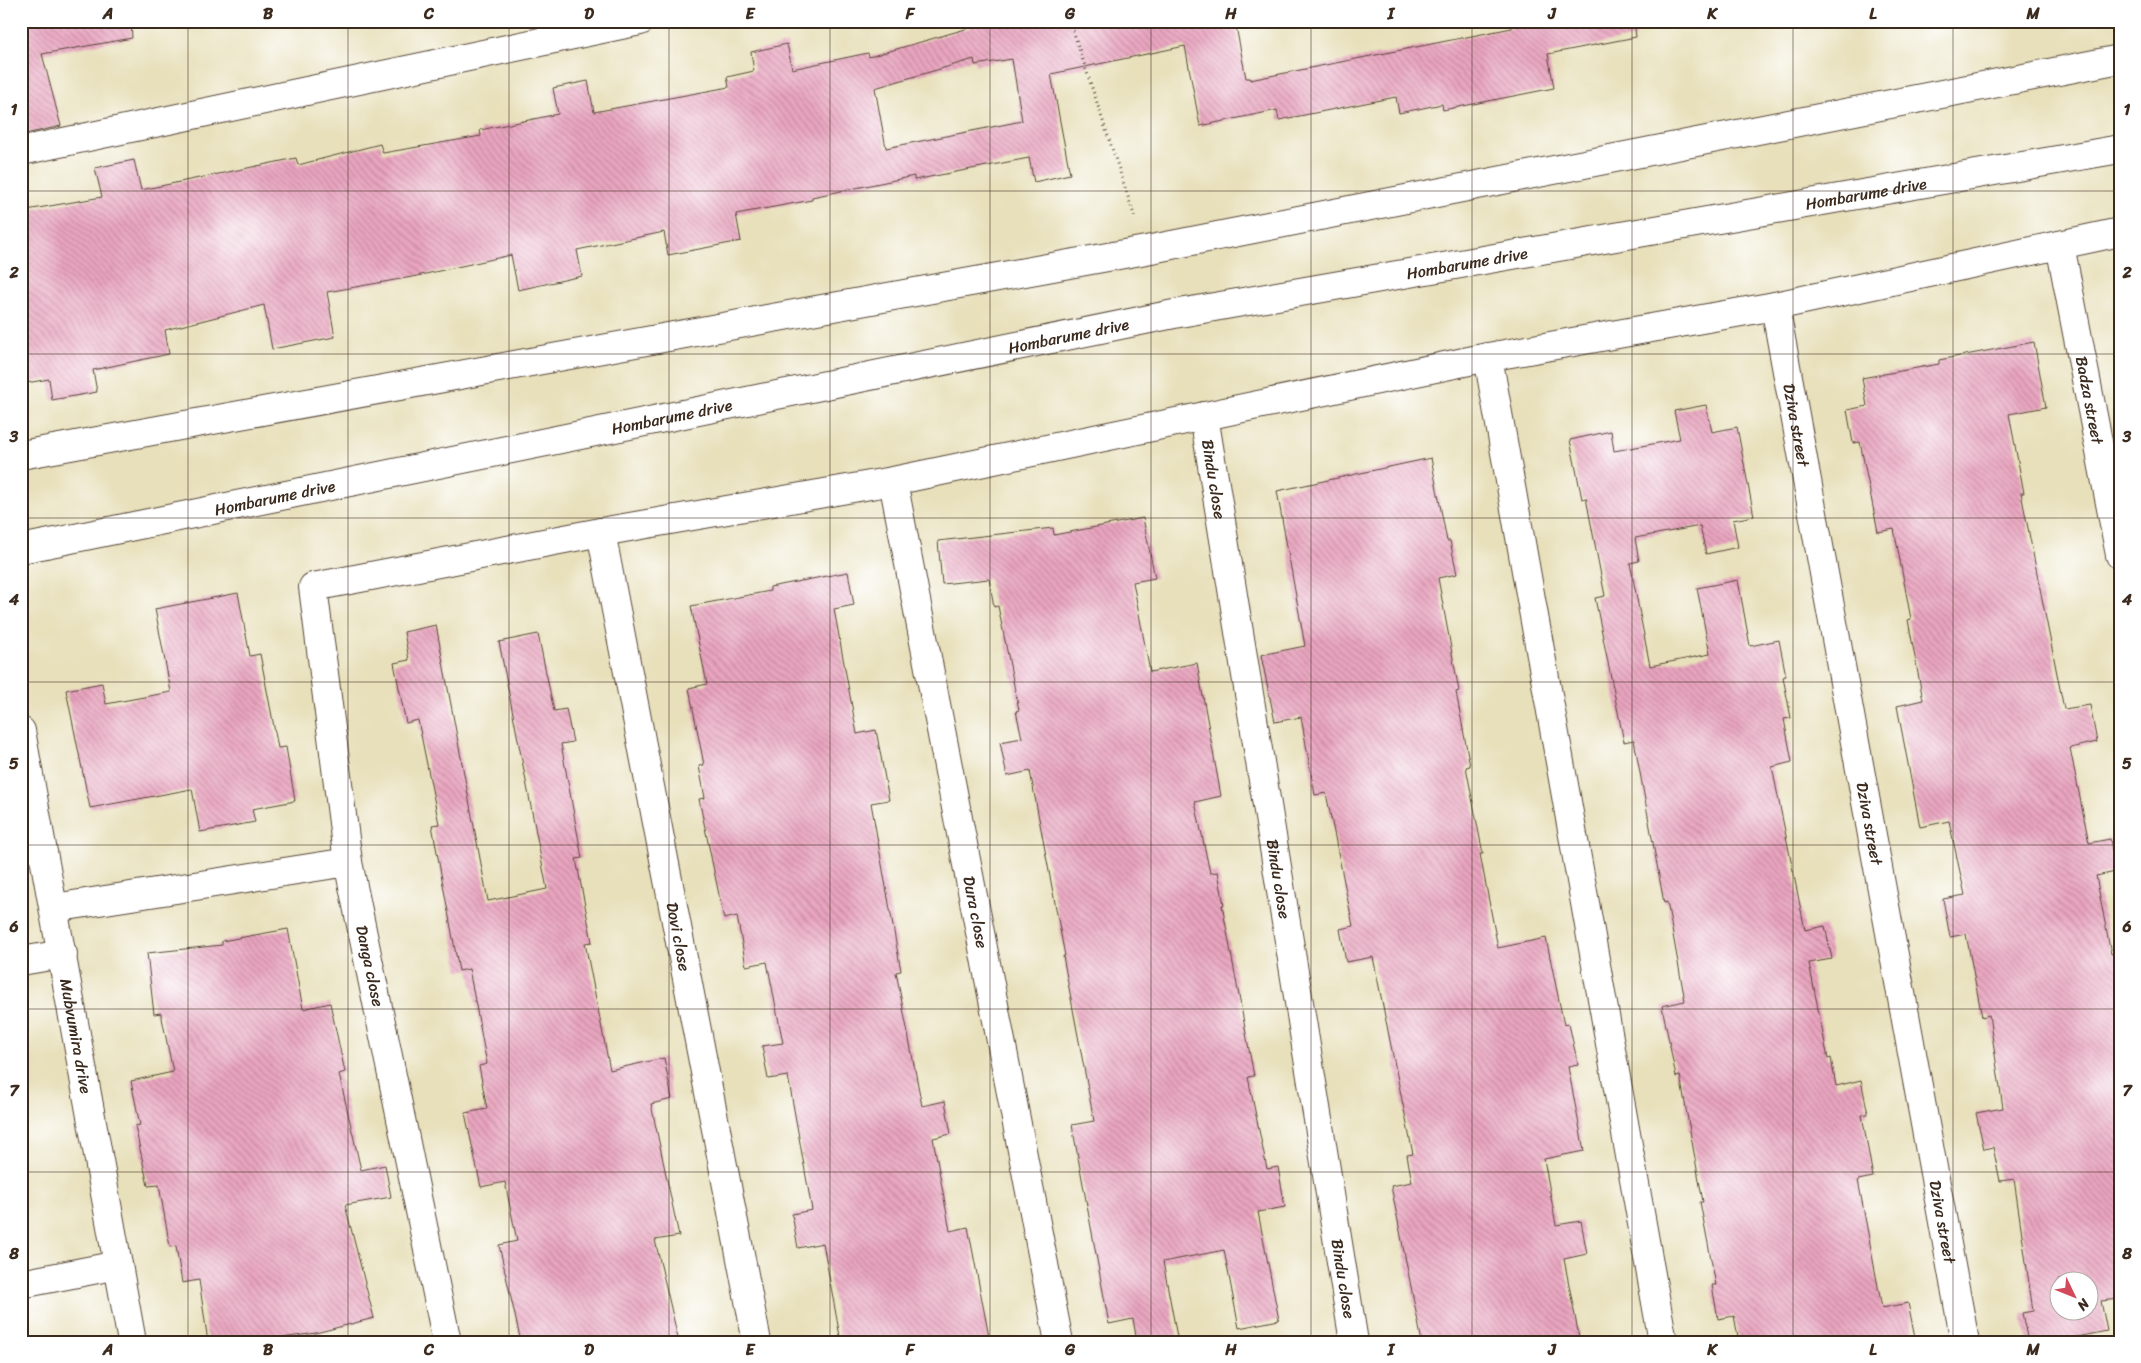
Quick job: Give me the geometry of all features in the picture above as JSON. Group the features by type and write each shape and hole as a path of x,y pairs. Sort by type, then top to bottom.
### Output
{"street":[{"path":"21,152 640,21"},
{"path":"21,455 1146,250 2120,59"},
{"name":"Hombarume drive","path":"21,549 1174,314 2120,149"},
{"path":"601,532 893,481 1488,357 1775,306 2120,232"},
{"name":"Badza street","path":"2060,245 2120,555"},
{"name":"Dziva street","path":"1775,306 1965,1342"},
{"path":"1488,357 1663,1342"},
{"name":"Bindu close","path":"1204,416 1354,1342"},
{"name":"Dura close","path":"893,481 1059,1342"},
{"name":"Danga close","path":"447,1342 348,862 313,587 601,532"},
{"name":"Dovi close","path":"601,532 757,1342"},
{"name":"Mubvumira drive","path":"21,731 132,1342"},
{"path":"54,908 348,862"},
{"path":"21,961 63,954"},
{"path":"21,1284 118,1265"}],"path":[{"path":"1070,21 1146,250"}],"building":[{"path":"21,21 131,21 132,38 42,54 61,126 21,135"},
{"path":"995,21 1235,21 1246,78 1250,78 1250,80 1512,28 1511,21 1634,21 1636,37 1548,54 1554,88 1443,110 1442,104 1399,113 1396,97 1279,120 1277,110 1200,126 1185,46 1051,74 1070,174 1034,182 1029,158 914,180 914,176 812,197 812,200 736,214 741,241 668,255 664,232 577,250 582,276 518,290 511,255 412,277 327,292 335,337 272,349 264,305 165,330 169,354 93,370 97,392 52,400 49,379 21,384 21,211 102,197 95,168 134,160 141,190 296,158 298,165 380,144 383,153 481,136 480,130 558,114 553,88 588,81 594,112 729,87 727,77 754,71 751,52 787,44 792,69 868,53 869,57 969,28 969,25","holes":["974,59 975,65 1012,59 1022,121 886,148 875,88"]},
{"path":"2034,342 2046,407 2009,414 2024,493 2021,493 2064,709 2090,705 2097,742 2070,748 2089,843 2110,839 2116,872 2096,876 2111,954 2120,952 2120,1299 2101,1301 2107,1331 2053,1342 2028,1342 2022,1313 2033,1311 2014,1179 2000,1181 1993,1147 1984,1149 1976,1113 2003,1108 1989,1015 1982,1017 1966,934 1950,937 1943,899 1965,895 1949,821 1920,827 1897,706 1923,700 1908,620 1911,619 1894,529 1878,532 1860,442 1853,443 1847,410 1867,406 1862,378 1939,364 1939,360"},
{"path":"1706,405 1712,432 1737,427 1754,516 1733,520 1738,547 1706,554 1700,526 1635,538 1639,561 1630,563 1650,666 1710,654 1697,588 1738,580 1750,646 1779,640 1786,676 1783,677 1791,718 1784,719 1792,762 1772,767 1805,930 1825,926 1832,959 1809,963 1828,1059 1831,1058 1836,1086 1861,1080 1868,1114 1862,1115 1873,1177 1858,1180 1882,1308 1908,1303 1916,1342 1739,1342 1734,1316 1718,1319 1712,1285 1716,1285 1700,1202 1703,1202 1680,1076 1676,1077 1662,1006 1685,1001 1667,902 1664,903 1634,740 1624,742 1595,598 1605,596 1586,498 1582,499 1570,440 1611,431 1614,451 1680,439 1674,411"},
{"path":"1431,458 1447,541 1450,541 1457,574 1438,578 1459,691 1456,692 1470,766 1466,767 1483,854 1480,854 1498,948 1546,938 1564,1025 1569,1024 1578,1065 1568,1067 1584,1151 1544,1159 1556,1225 1581,1221 1587,1254 1564,1259 1580,1342 1422,1342 1391,1186 1412,1182 1407,1155 1413,1154 1373,957 1346,962 1340,929 1353,926 1326,793 1315,795 1301,717 1275,722 1261,655 1305,646 1277,491"},
{"path":"1143,518 1155,578 1133,582 1150,672 1197,663 1221,796 1195,802 1210,873 1218,872 1224,905 1222,905 1254,1076 1248,1077 1267,1169 1278,1167 1285,1207 1258,1212 1279,1320 1239,1328 1224,1250 1163,1262 1178,1342 1137,1342 1133,1319 1109,1324 1072,1125 1094,1121 1063,956 1065,956 1030,771 1007,776 1000,742 1022,738 1016,711 1019,710 998,606 994,607 989,579 942,584 938,541 1053,528 1054,535"},
{"path":"848,572 854,605 834,609 857,734 876,730 889,800 871,803 901,971 896,972 922,1106 945,1101 951,1134 933,1138 950,1231 968,1227 990,1342 841,1342 823,1243 798,1248 792,1214 812,1210 788,1076 768,1079 762,1046 783,1043 767,962 746,966 737,916 724,919 699,799 705,798 699,766 704,765 689,688 707,684 691,606 770,591 770,587"},
{"path":"238,593 250,656 260,654 278,748 286,747 295,801 252,809 255,822 200,832 192,789 90,808 66,690 102,683 106,704 171,692 155,609"},
{"path":"436,625 488,901 547,889 499,642 538,634 554,711 566,709 573,742 561,744 582,858 576,859 592,942 585,943 610,1070 664,1058 672,1099 651,1104 679,1236 655,1240 679,1342 521,1342 499,1245 517,1241 505,1182 481,1187 465,1113 487,1109 479,1066 487,1064 469,969 459,971 432,825 439,824 418,720 406,723 394,663 409,660 404,632"},
{"path":"288,929 303,1009 330,1003 345,1072 339,1074 361,1170 385,1165 391,1197 345,1205 374,1318 316,1333 255,1342 208,1342 199,1280 182,1283 176,1246 170,1247 159,1185 148,1186 135,1126 140,1125 131,1081 173,1072 161,1013 154,1014 147,953 222,945 222,941"}]}
